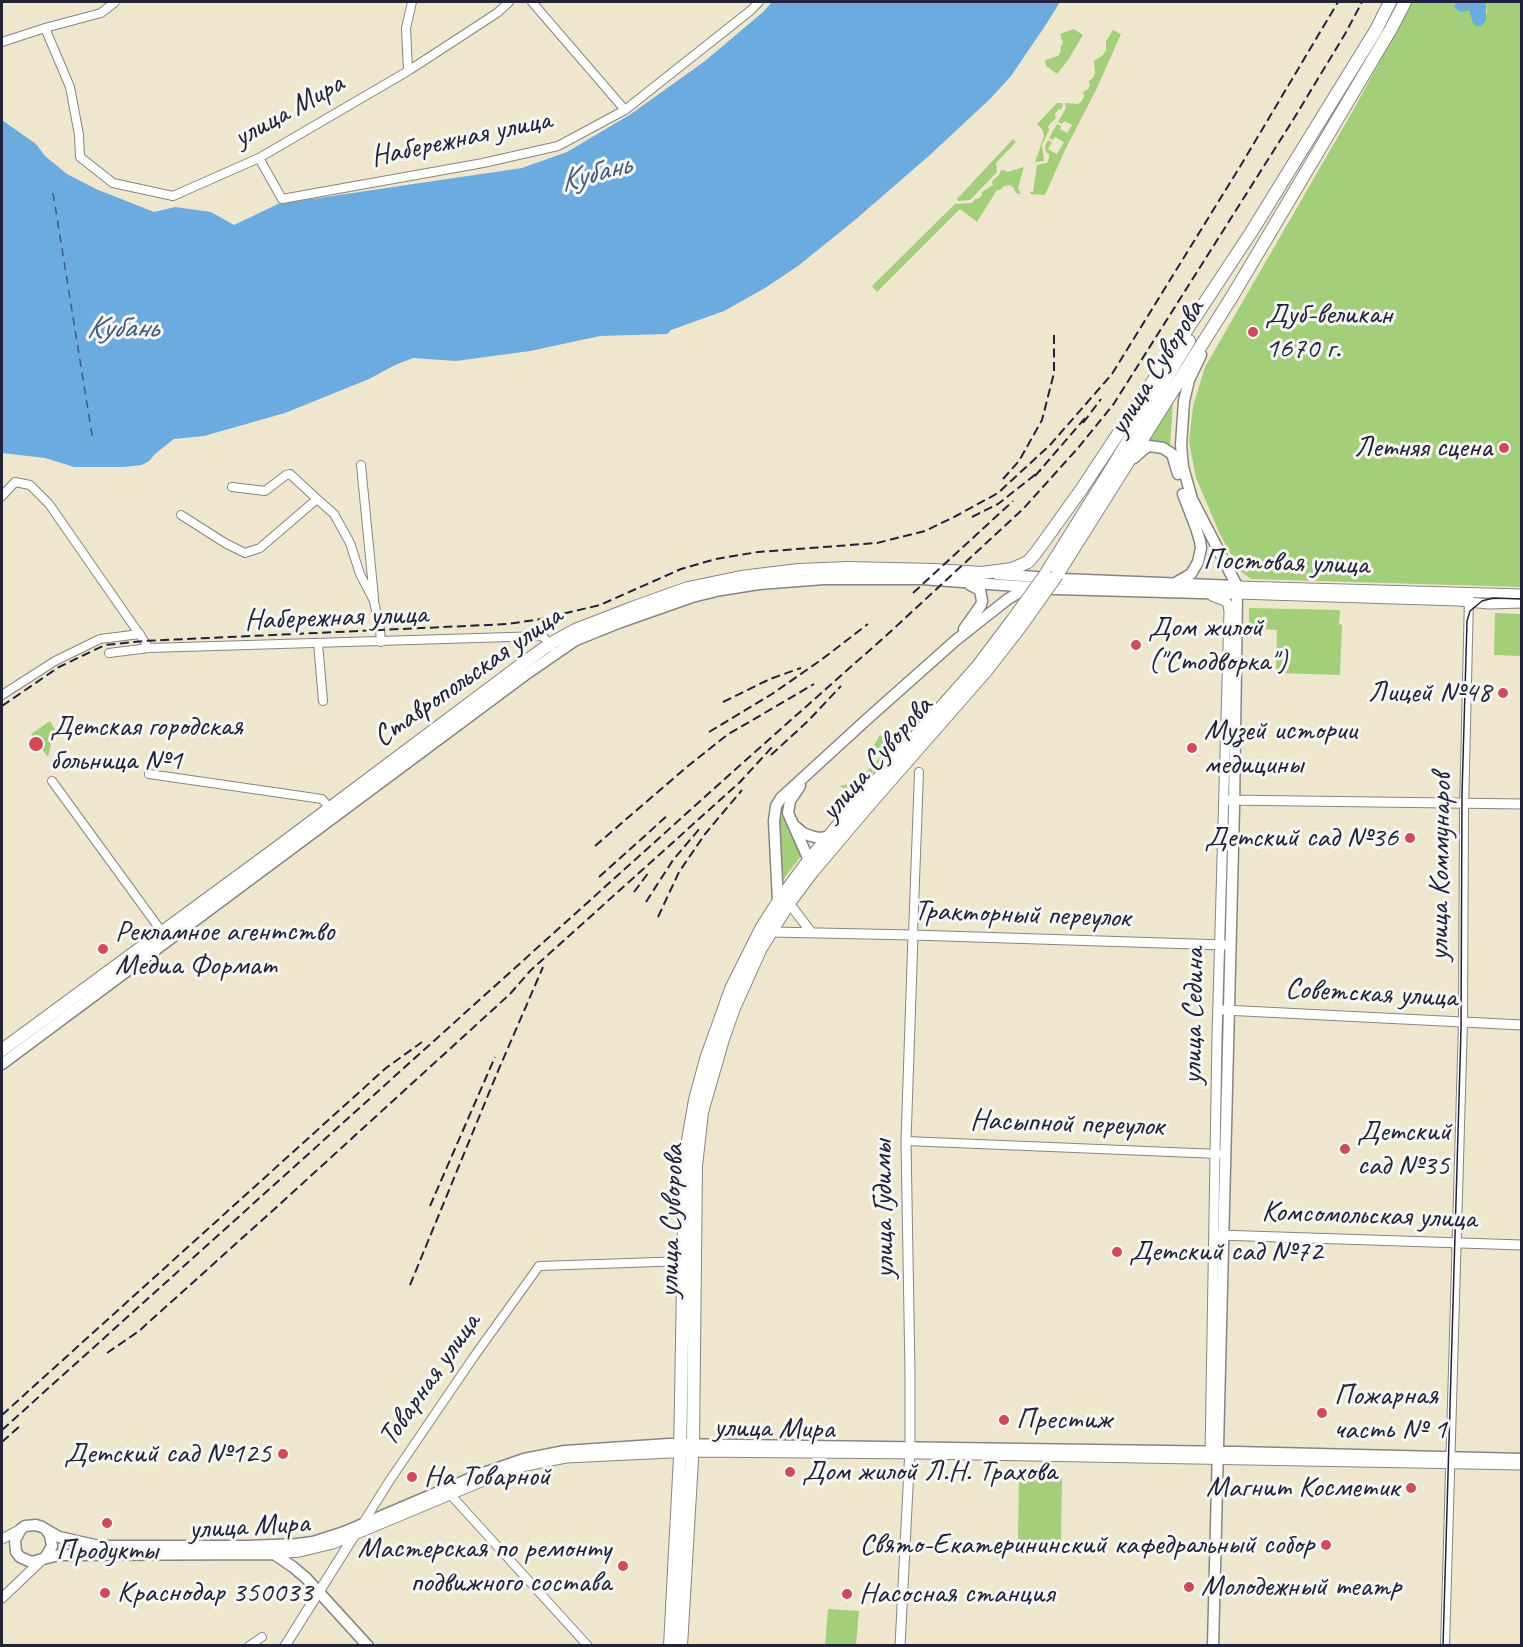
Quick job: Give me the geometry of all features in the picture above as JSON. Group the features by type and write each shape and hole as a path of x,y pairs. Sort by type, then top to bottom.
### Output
{"main road":[{"name":"улица Суворова","path":"982,573 1020,567 1028,562 1081,490 1252,231 1376,30 1390,2"},
{"name":"улица Суворова","path":"1115,474 1127,465 1216,322 1405,2"},
{"name":"улица Суворова","path":"681,1646 689,1261 696,1166 702,1112 734,1008 766,930 784,902 864,803 986,671 1057,575 1252,231"},
{"path":"1216,322 1189,380 1184,401 1183,467 1192,499 1237,590"},
{"path":"1127,465 1149,446 1169,450 1175,460 1184,498 1201,548 1198,562 1191,574 1174,583"},
{"name":"Ставропольская улица","path":"2,1064 333,811 575,630 592,622 703,584 799,570 849,568 925,570 1048,578"},
{"name":"Ставропольская улица","path":"553,648 618,622 692,597 786,581 841,578 913,579 1075,589"},
{"name":"Постовая улица","path":"1048,578 1174,583 1237,590"},
{"name":"Ставропольская улица","path":"956,640 982,601 981,593 977,588 958,582"},
{"path":"956,640 1008,599 1028,587"},
{"name":"Постовая улица","path":"1075,589 1201,593 1237,590"},
{"name":"улица Седина","path":"1213,1646 1214,1456 1223,1010 1237,590"},
{"name":"улица Суворова","path":"775,813 781,798 956,640"},
{"path":"810,771 790,801 788,809 811,866"},
{"name":"улица Суворова","path":"811,866 828,837 864,803"},
{"path":"784,902 774,833 775,813 782,808 788,809"},
{"name":"Ставропольская улица","path":"2,1050 162,932 333,811"},
{"path":"793,825 811,836 828,837"},
{"name":"улица Суворова","path":"670,1646 686,1448"},
{"name":"улица Мира","path":"47,1531 59,1538 99,1546 273,1545 313,1542 448,1492 478,1475 524,1459 565,1451 686,1448 1451,1461 1521,1460"},
{"path":"36,1525 47,1531 52,1540 52,1546 47,1555 32,1562 20,1557 16,1552 15,1540 21,1529 36,1525"},
{"path":"273,1554 293,1567 319,1592 368,1646"},
{"name":"улица Мира","path":"43,1558 59,1555 273,1554"}],"street":[{"path":"2,42 101,13 115,2"},
{"path":"408,71 406,28 412,2"},
{"name":"улица Мира","path":"45,28 70,87 79,135 80,157 113,183 173,196 259,158 408,71 497,13 509,2"},
{"path":"532,2 625,110"},
{"name":"Набережная улица","path":"259,158 282,199 483,163 558,146 625,110 759,2"},
{"path":"361,465 374,601 381,642"},
{"path":"232,487 265,491 290,474 334,514 350,543 360,574 374,601"},
{"path":"2,495 15,482 30,485 49,504 149,648"},
{"path":"181,516 245,553 260,548 317,500"},
{"name":"Постовая улица","path":"1237,590 1469,597 1521,603"},
{"name":"улица Седина","path":"1201,593 1222,599 1227,602 1229,608 1229,800"},
{"name":"Постовая улица","path":"1469,597 1521,594"},
{"name":"улица Коммунаров","path":"1445,1646 1458,1242 1469,597"},
{"path":"2,696 55,662 100,639 140,634"},
{"name":"Набережная улица","path":"109,653 149,648 543,636 553,648"},
{"path":"318,643 323,701"},
{"name":"улица Гудимы","path":"900,1646 910,1451 906,1141 919,772"},
{"path":"149,774 322,799 333,811"},
{"path":"52,781 162,932"},
{"path":"1229,800 1521,804"},
{"path":"784,902 812,932"},
{"name":"Тракторный переулок","path":"766,930 1225,945"},
{"name":"Советская улица","path":"1223,1010 1521,1025"},
{"name":"Насыпной переулок","path":"906,1141 1221,1154"},
{"name":"Комсомольская улица","path":"1218,1235 1521,1245"},
{"name":"Товарная улица","path":"363,1524 462,1374 539,1266 689,1261"},
{"name":"улица Мира","path":"1451,1461 1521,1465"},
{"path":"448,1492 588,1646"},
{"name":"улица Мира","path":"273,1554 319,1549 448,1492"},
{"path":"285,1646 363,1524"},
{"path":"2,1539 21,1529"},
{"path":"2,1598 43,1558"},
{"path":"249,1646 262,1638"}],"green space":[{"path":"1412,2 1455,2 1453,3 1469,10 1472,21 1487,13 1486,2 1521,2 1521,587 1251,579 1239,570 1219,532 1196,478 1189,442 1193,406 1205,367 1355,107"},
{"path":"1074,29 1083,35 1057,74 1046,66 1045,60 1058,56 1061,51 1063,43 1060,34"},
{"path":"1113,30 1121,34 1045,195 1030,194 1033,192 1037,165 1047,163 1049,158 1045,146 1048,140 1052,142 1048,149 1057,154 1064,142 1055,137 1053,140 1049,138 1057,124 1067,133 1072,125 1064,121 1062,124 1058,122 1066,108 1065,103 1078,104 1082,101 1083,92 1088,89 1089,81 1095,73 1094,61 1103,55 1106,50 1106,41"},
{"path":"1057,103 1062,103 1063,106 1048,126 1049,130 1042,145 1044,161 1035,162 1044,136 1037,124"},
{"path":"1013,139 1016,142 996,163 997,172 970,200 958,201 957,199"},
{"path":"1024,167 1018,188 1021,194 1016,193 1009,185 997,190 977,222 960,209 877,292 872,286 955,204 972,203 978,199 982,192 993,185 992,181 1000,174 1000,171 1007,172"},
{"path":"1173,402 1170,447 1147,443"},
{"path":"1249,608 1340,610 1339,624 1342,625 1340,675 1276,673 1277,630 1249,628"},
{"path":"1495,613 1521,614 1521,656 1494,655"},
{"path":"50,721 55,729 48,757 31,734"},
{"path":"899,729 904,738 852,795 840,786 857,782 883,754 874,745 880,735 889,741"},
{"path":"780,816 783,817 801,856 783,880 779,841"},
{"path":"1019,1477 1062,1478 1061,1541 1018,1541"},
{"path":"828,1609 859,1611 856,1645 825,1645"}],"water":[{"name":"Кубань","path":"772,2 1060,2 1011,76 931,154 798,266 724,311 671,330 667,334 600,336 530,351 456,361 413,358 369,379 285,413 204,436 174,439 142,465 74,467 45,458 2,453 2,120 36,144 45,156 67,174 96,189 154,212 175,207 211,212 234,225 278,204 522,168 567,152 631,114 705,61"},
{"path":"1455,2 1486,2 1486,21 1481,26 1475,26 1469,10 1460,12 1454,7"}],"ferry route":[{"path":"53,193 93,441"}],"tram line":[{"path":"1443,1646 1461,1030 1462,794 1467,621 1470,611 1482,601 1493,598 1522,599"}],"railway":[{"path":"2,706 59,667 105,645 144,641 508,624 541,619 600,605 681,569 716,559 758,552 877,543 925,531 956,516 998,493 1050,445 1112,374 1338,2"},
{"path":"2,1430 889,633 1023,509 1113,405 1293,120 1362,2"},
{"path":"1003,479 1019,461 1042,420 1054,373 1054,334"},
{"path":"1083,423 1101,399"},
{"path":"1035,476 1086,417"},
{"path":"972,517 998,504 1041,470"},
{"path":"913,593 1013,501"},
{"path":"709,732 772,694 868,624"},
{"path":"723,702 770,679 801,668"},
{"path":"595,846 727,735 814,684"},
{"path":"771,755 841,686"},
{"path":"107,1353 139,1331 280,1204 510,994 530,971 740,782 774,745"},
{"path":"658,917 679,872 705,834 742,790"},
{"path":"599,877 668,815"},
{"path":"646,902 673,860 701,827"},
{"path":"634,892 649,872"},
{"path":"410,1285 543,967"},
{"path":"2,1415 386,1068 422,1042"},
{"path":"430,1206 495,1057"},
{"path":"2,1442 20,1426"}],"place":[{"name":"Дуб-великан 1670 г.","path":"1253,332"},
{"name":"Летняя сцена","path":"1504,448"},
{"name":"Дом жилой (\"Стодворка\")","path":"1136,645"},
{"name":"Лицей №48","path":"1503,693"},
{"name":"Детская городская больница №1","path":"36,744"},
{"name":"Музей истории медицины","path":"1192,748"},
{"name":"Детский сад №36","path":"1410,838"},
{"name":"Рекламное агентство Медиа Формат","path":"103,949"},
{"name":"Детский сад №35","path":"1345,1149"},
{"name":"Детский сад №72","path":"1117,1252"},
{"name":"Пожарная часть № 1","path":"1322,1413"},
{"name":"Престиж","path":"1004,1420"},
{"name":"Детский сад №125","path":"283,1454"},
{"name":"Дом жилой Л.Н. Трахова","path":"790,1472"},
{"name":"На Товарной","path":"412,1477"},
{"name":"Магнит Косметик","path":"1411,1488"},
{"name":"Продукты","path":"107,1523"},
{"name":"Свято-Екатерининский кафедральный собор","path":"1326,1545"},
{"name":"Мастерская по ремонту подвижного состава","path":"623,1566"},
{"name":"Молодежный театр","path":"1189,1587"},
{"name":"Краснодар 350033","path":"105,1593"},
{"name":"Насосная станция","path":"847,1594"}]}
